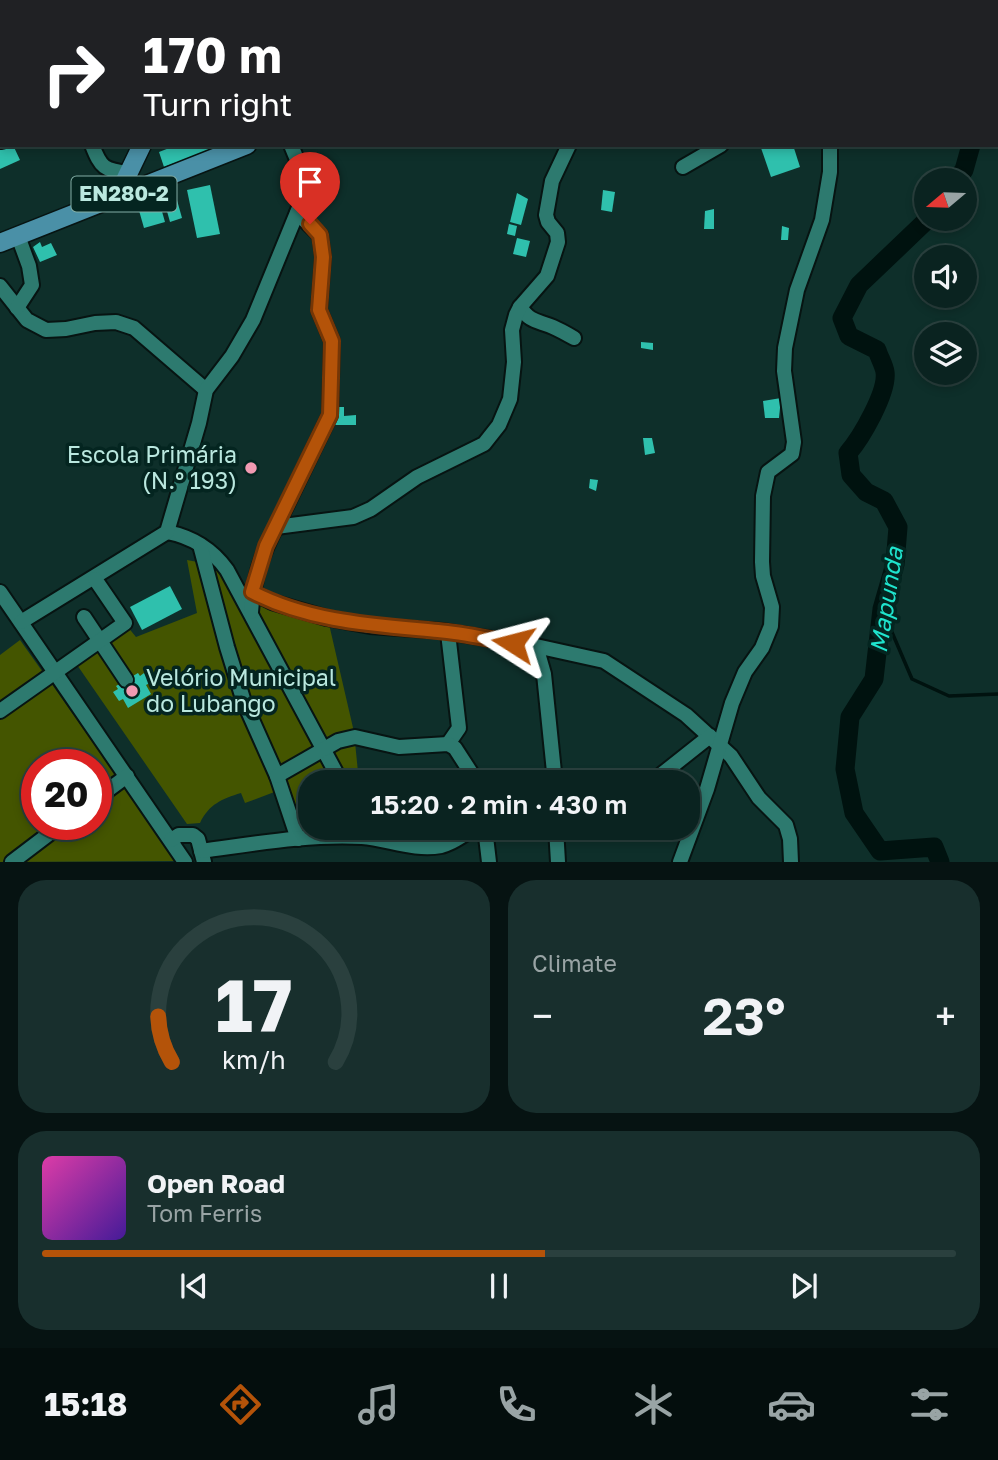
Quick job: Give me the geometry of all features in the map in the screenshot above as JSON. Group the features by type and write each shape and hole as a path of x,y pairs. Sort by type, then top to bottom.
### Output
{"main road":[{"path":"117,197 141,147"},
{"name":"EN280-2","path":"0,243 242,147"}],"street":[{"path":"93,147 98,161 107,170 128,173"},
{"path":"20,622 167,532 206,390 232,356 253,320 303,198 301,178 292,147"},
{"path":"276,527 353,517 371,509 417,477 484,444 499,425 510,399 514,362 512,330 520,307 547,276 558,242 557,233 546,215 552,181 568,147"},
{"path":"683,167 718,147"},
{"path":"680,862 707,789 715,740 745,672 762,649 771,626 772,607 762,576 763,496 768,472 792,454 794,442 784,371 785,348 797,290 822,220 830,172 830,147"},
{"path":"251,612 252,592 266,546 330,415 332,341 319,310 323,257 320,235 297,213"},
{"path":"17,309 32,285 29,266 18,236"},
{"path":"0,286 27,320 46,330 116,322 134,328 206,390"},
{"path":"520,307 526,317 574,338"},
{"path":"167,532 186,536 216,555 251,612 280,672 335,770"},
{"path":"171,840 178,835 193,835 198,839 203,856 298,839 277,776 241,691 200,545"},
{"path":"0,711 125,623 95,579"},
{"path":"252,592 272,602 327,618 370,626 448,632 536,646 604,661 677,708 732,756 759,798 786,825 791,862"},
{"path":"2,598 185,862"},
{"path":"83,617 126,680"},
{"path":"448,632 459,728 448,744"},
{"path":"536,646 544,674 554,770"},
{"path":"277,776 338,741 355,737 399,747 427,743 448,744 456,748 470,770"},
{"path":"670,770 715,740"},
{"path":"112,787 127,776"},
{"path":"12,862 41,840"},
{"path":"393,840 416,846 443,846 453,840"},
{"path":"486,840 489,862"},
{"path":"557,840 558,862"}],"green space":[{"path":"187,560 208,564 260,605 285,615 329,624 354,732 358,770 298,770 298,839 277,791 245,803 241,793 234,795 212,807 200,823 187,824 75,662 127,626 136,637 197,613"},
{"path":"20,640 42,671 17,690 26,703 51,683 97,749 21,749 21,840 112,840 112,797 125,788 175,861 0,862 0,655"}],"building":[{"path":"0,147 14,147 20,160 0,169"},
{"path":"172,147 208,147 209,150 164,167 159,152"},
{"path":"761,147 794,147 800,167 771,177"},
{"path":"210,185 220,234 197,238 187,190"},
{"path":"603,190 615,192 612,212 601,210"},
{"path":"175,193 182,218 170,222 163,197"},
{"path":"517,193 528,199 521,225 510,222"},
{"path":"159,201 165,222 144,228 138,207"},
{"path":"714,209 714,229 704,229 705,211"},
{"path":"509,224 517,226 515,236 507,234"},
{"path":"782,226 789,228 788,240 781,240"},
{"path":"517,238 530,241 526,257 513,254"},
{"path":"40,242 42,247 51,243 57,255 40,262 33,247"},
{"path":"641,342 653,343 653,350 641,348"},
{"path":"781,398 779,418 765,418 763,401"},
{"path":"333,407 344,407 344,416 356,415 356,425 334,425"},
{"path":"643,438 652,438 655,453 645,455"},
{"path":"590,479 598,480 596,491 589,488"},
{"path":"170,586 182,609 142,630 130,607"},
{"name":"Velório Municipal do Lubango","path":"138,673 140,676 144,673 150,683 146,685 151,694 128,708 123,699 119,701 113,692 118,689 116,686"}],"waterway":[{"name":"Mapunda","path":"965,168 970,147"},
{"name":"Mapunda","path":"915,231 859,285 842,318 849,336 877,350 885,372 878,402 860,437 848,453 851,475 866,492 884,501 898,527 895,564 882,609 874,679 850,717 845,769 854,813 880,851 934,847 940,862"},
{"path":"882,609 912,679 949,696 998,694"}],"place":[{"name":"Escola Primária (N.º 193)","path":"251,468"},
{"name":"Velório Municipal do Lubango","path":"132,691"}],"route":[{"path":"310,224 320,235 323,257 319,310 332,341 330,415 266,546 252,592 272,602 327,618 370,626 442,631 513,643"}]}
